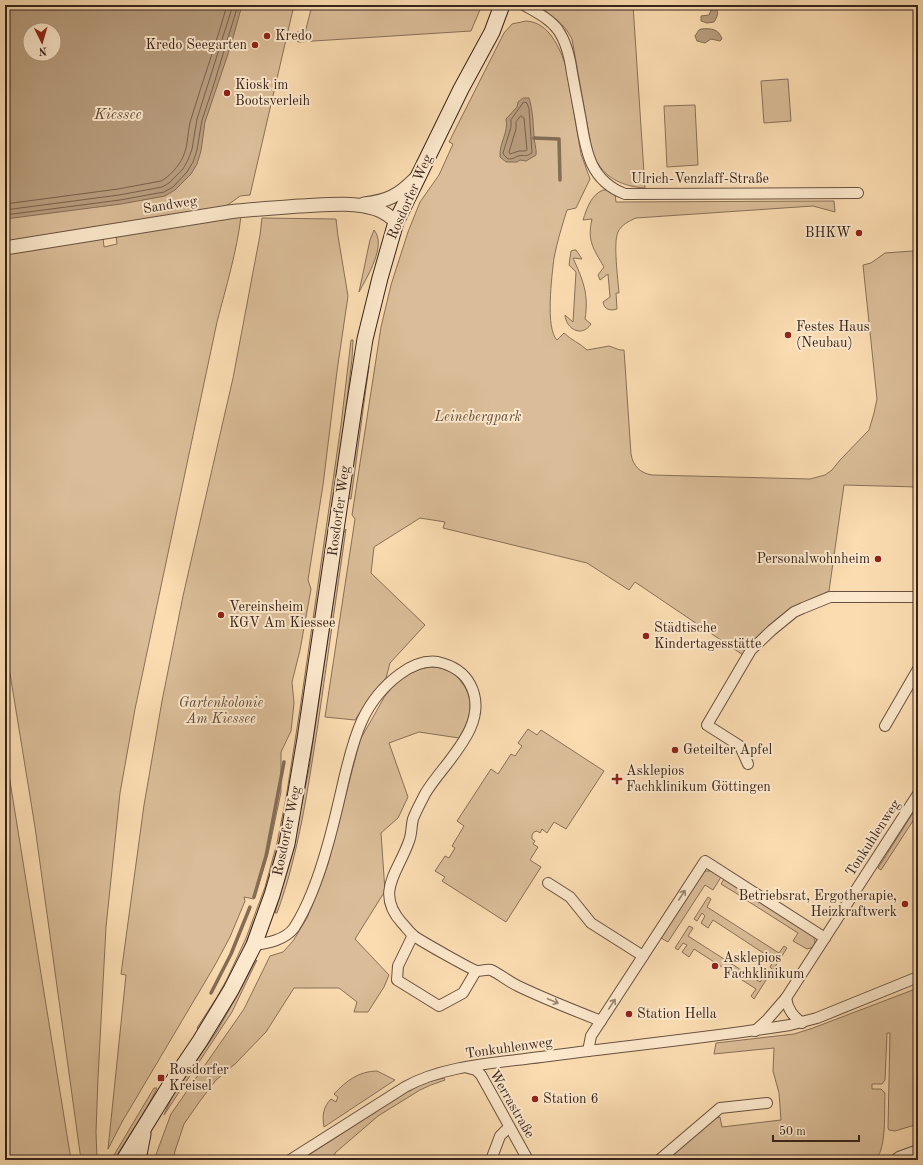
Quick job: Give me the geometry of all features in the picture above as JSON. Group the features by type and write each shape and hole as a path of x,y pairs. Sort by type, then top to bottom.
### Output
{"main road":[{"name":"Rosdorfer Weg","path":"124,1160 231,990 254,945 272,895 287,844 306,739 365,339 380,278 396,222 461,89 486,30 501,5"},
{"name":"Rosdorfer Weg","path":"138,1160 144,1127"}],"street":[{"name":"Ulrich-Venzlaff-Straße","path":"524,5 550,22 563,38 570,59 587,153 595,171 600,178 617,191 625,194 858,193"},
{"path":"358,205 392,199 419,175"},
{"name":"Sandweg","path":"342,205 355,208 381,219 396,222"},
{"name":"Sandweg","path":"5,248 229,212 265,209 358,205 375,208 388,215 396,222"},
{"path":"748,764 740,746 707,725 751,650 772,630 803,608 830,597 918,596"},
{"path":"254,945 267,943 287,935 292,930 302,913 317,879 328,846 354,740 362,719 373,701 394,678 406,670 416,664 434,661 460,671 470,683 476,700 474,713 469,731 463,743 426,793 414,818 410,841 393,874 388,891 390,906 397,917 413,935 476,971 489,969 517,986 601,1020"},
{"path":"885,726 918,669"},
{"name":"Tonkuhlenweg","path":"755,1031 767,1020 786,998 918,794"},
{"path":"588,1051 591,1036 705,861 825,938"},
{"path":"548,883 570,897 590,923 643,956"},
{"path":"413,935 398,966 397,980 439,1006 463,993 476,971"},
{"name":"Tonkuhlenweg","path":"290,1160 416,1081 446,1072 588,1051 755,1031 802,1023 918,977"},
{"path":"786,998 789,1010 802,1023"},
{"name":"Werrastraße","path":"468,1068 476,1070 481,1075 528,1160"},
{"path":"659,1160 720,1108 767,1103"},
{"path":"491,1160 500,1136 509,1127"},
{"path":"895,1160 918,1150"}],"green space":[{"name":"Kiessee","path":"5,5 294,5 250,195 240,196 225,207 5,242"},
{"path":"312,5 482,5 471,31 298,42 296,40 297,32 305,33"},
{"path":"537,5 633,5 645,188 626,185 613,179 603,171 597,162 592,151 572,39 561,23"},
{"name":"Leinebergpark","path":"526,21 534,22 541,26 557,44 566,67 581,154 590,179 576,208 567,210 561,228 554,258 550,301 553,334 557,340 564,333 587,350 609,346 624,350 631,454 635,465 644,473 652,475 810,479 825,475 832,470 869,430 877,399 863,265 871,263 885,253 913,251 918,307 918,487 844,485 829,591 795,606 743,655 635,582 629,590 587,563 443,528 445,522 420,518 374,547 371,573 425,625 390,663 386,678 369,699 355,720 325,717 355,519 352,515 381,327 391,285 408,232 420,202 439,175 453,144 449,142 504,33 512,24"},
{"path":"788,79 791,121 764,123 761,81"},
{"path":"695,105 698,165 667,167 664,106"},
{"path":"603,190 609,190 615,194 616,202 834,201 835,212 813,206 636,218 623,225 618,232 616,252 619,293 616,293 617,309 610,310 605,307 603,302 610,297 608,274 600,280 598,275 604,267 592,244 590,233 592,219 583,220 592,199"},
{"path":"241,216 234,256 217,322 135,709 120,793 106,927 98,1078 96,1132 97,1160 81,1160 35,827 5,643 5,254 103,237 104,247 117,244 116,235"},
{"name":"Gartenkolonie Am Kiessee","path":"262,218 336,219 348,296 323,485 308,580 311,589 300,650 292,682 294,703 291,731 281,752 281,792 268,854 254,899 244,897 245,901 230,937 215,965 122,1122 108,1149 126,975 121,974 144,805 162,701 183,596 233,378"},
{"path":"374,230 377,236 377,252 371,270 359,292 370,240"},
{"path":"576,250 582,259 573,258 580,273 586,295 585,319 591,324 587,328 579,331 571,328 565,315 573,322 576,272 569,265 571,251"},
{"path":"351,340 353,340 352,359 344,425 284,822 267,887 248,938 238,962 211,1012 198,1029 197,1028 227,979 246,938 265,887 277,843 286,798 300,709 341,425"},
{"path":"369,366 351,499 350,499 348,496"},
{"path":"346,529 318,724 306,796 297,844 285,890 277,913 275,913 293,847 309,769 343,534"},
{"path":"430,667 446,670 459,678 469,697 470,710 466,724 459,738 419,732 389,743 408,797 398,818 381,833 385,891 355,939 389,975 384,987 368,1012 354,1012 357,1002 339,988 294,988 266,1032 235,1064 216,1080 200,1101 184,1124 173,1160 154,1160 171,1114 244,1009 270,956 283,952 293,941 307,918 328,864 360,740 385,696 395,684 407,675 420,669"},
{"path":"528,729 537,735 541,730 604,771 566,829 554,822 547,833 542,829 540,833 537,831 532,835 532,839 535,841 533,844 538,847 530,860 541,867 506,922 442,881 445,877 435,871 445,856 449,858 455,848 452,846 464,826 457,821 491,769 498,774 511,754 515,756 522,746 518,743"},
{"path":"5,750 71,1160 5,1160"},
{"path":"918,805 918,813 881,870 878,868"},
{"path":"712,871 721,877 713,890 705,885 668,942 661,938 703,872"},
{"path":"724,879 742,891 739,895 721,884"},
{"path":"746,893 813,936 815,940 814,947 807,949 793,941 798,933 743,898"},
{"path":"708,897 711,899 707,907 779,953 784,946 787,948 773,970 770,967 774,960 713,920 708,928 701,923 705,916 702,913 697,921 694,919"},
{"path":"689,926 693,928 688,936 760,982 765,975 768,977 754,999 751,996 756,989 694,949 689,957 682,952 687,945 683,943 678,950 675,948"},
{"path":"257,960 232,1012 164,1115 173,1095 217,1031"},
{"path":"918,988 918,1124 895,1131 889,1130 888,1128 890,1033 887,1033 885,1080 882,1084 872,1084 872,1089 881,1089 885,1093 885,1119 882,1146 880,1154 876,1160 667,1160 716,1118 720,1117 722,1127 781,1120 779,1093 773,1071 774,1048 714,1054 716,1043 794,1034"},
{"path":"370,1071 377,1071 395,1080 324,1127 323,1115 326,1105 331,1099 336,1102 338,1097 334,1094 353,1078"},
{"path":"444,1078 445,1080 420,1090 378,1116 335,1153 334,1160 301,1160 408,1091 424,1083"},
{"path":"154,1088 157,1088 142,1115 114,1160 111,1160"}],"water":[{"name":"Kiessee","path":"5,5 242,5 231,45 205,122 201,151 197,164 191,174 175,190 165,196 121,204 5,219"},
{"path":"712,8 715,8 718,13 714,22 707,23 701,21 701,16 709,15"},
{"path":"701,29 717,31 722,39 720,41 711,39 705,43 697,41 695,36"},
{"path":"523,98 529,98 533,117 536,155 526,161 520,160 517,162 506,162 500,157 500,152 507,124 506,119 517,107 518,102"}],"waterway":[{"path":"534,138 559,139 560,180"},
{"path":"254,897 266,856 284,762"},
{"path":"211,993 231,954 250,907"}],"place":[{"name":"Kredo","path":"267,36"},
{"name":"Kredo Seegarten","path":"255,45"},
{"name":"Kiosk im Bootsverleih","path":"227,93"},
{"name":"BHKW","path":"859,233"},
{"name":"Festes Haus (Neubau)","path":"788,335"},
{"name":"Personalwohnheim","path":"878,559"},
{"name":"Vereinsheim KGV Am Kiessee","path":"221,615"},
{"name":"Städtische Kindertagesstätte","path":"646,636"},
{"name":"Geteilter Apfel","path":"675,750"},
{"name":"Asklepios Fachklinikum Göttingen","path":"617,779"},
{"name":"Betriebsrat, Ergotherapie, Heizkraftwerk","path":"905,904"},
{"name":"Asklepios Fachklinikum","path":"715,966"},
{"name":"Station Hella","path":"629,1014"},
{"name":"Rosdorfer Kreisel","path":"161,1078"},
{"name":"Station 6","path":"535,1099"}]}
